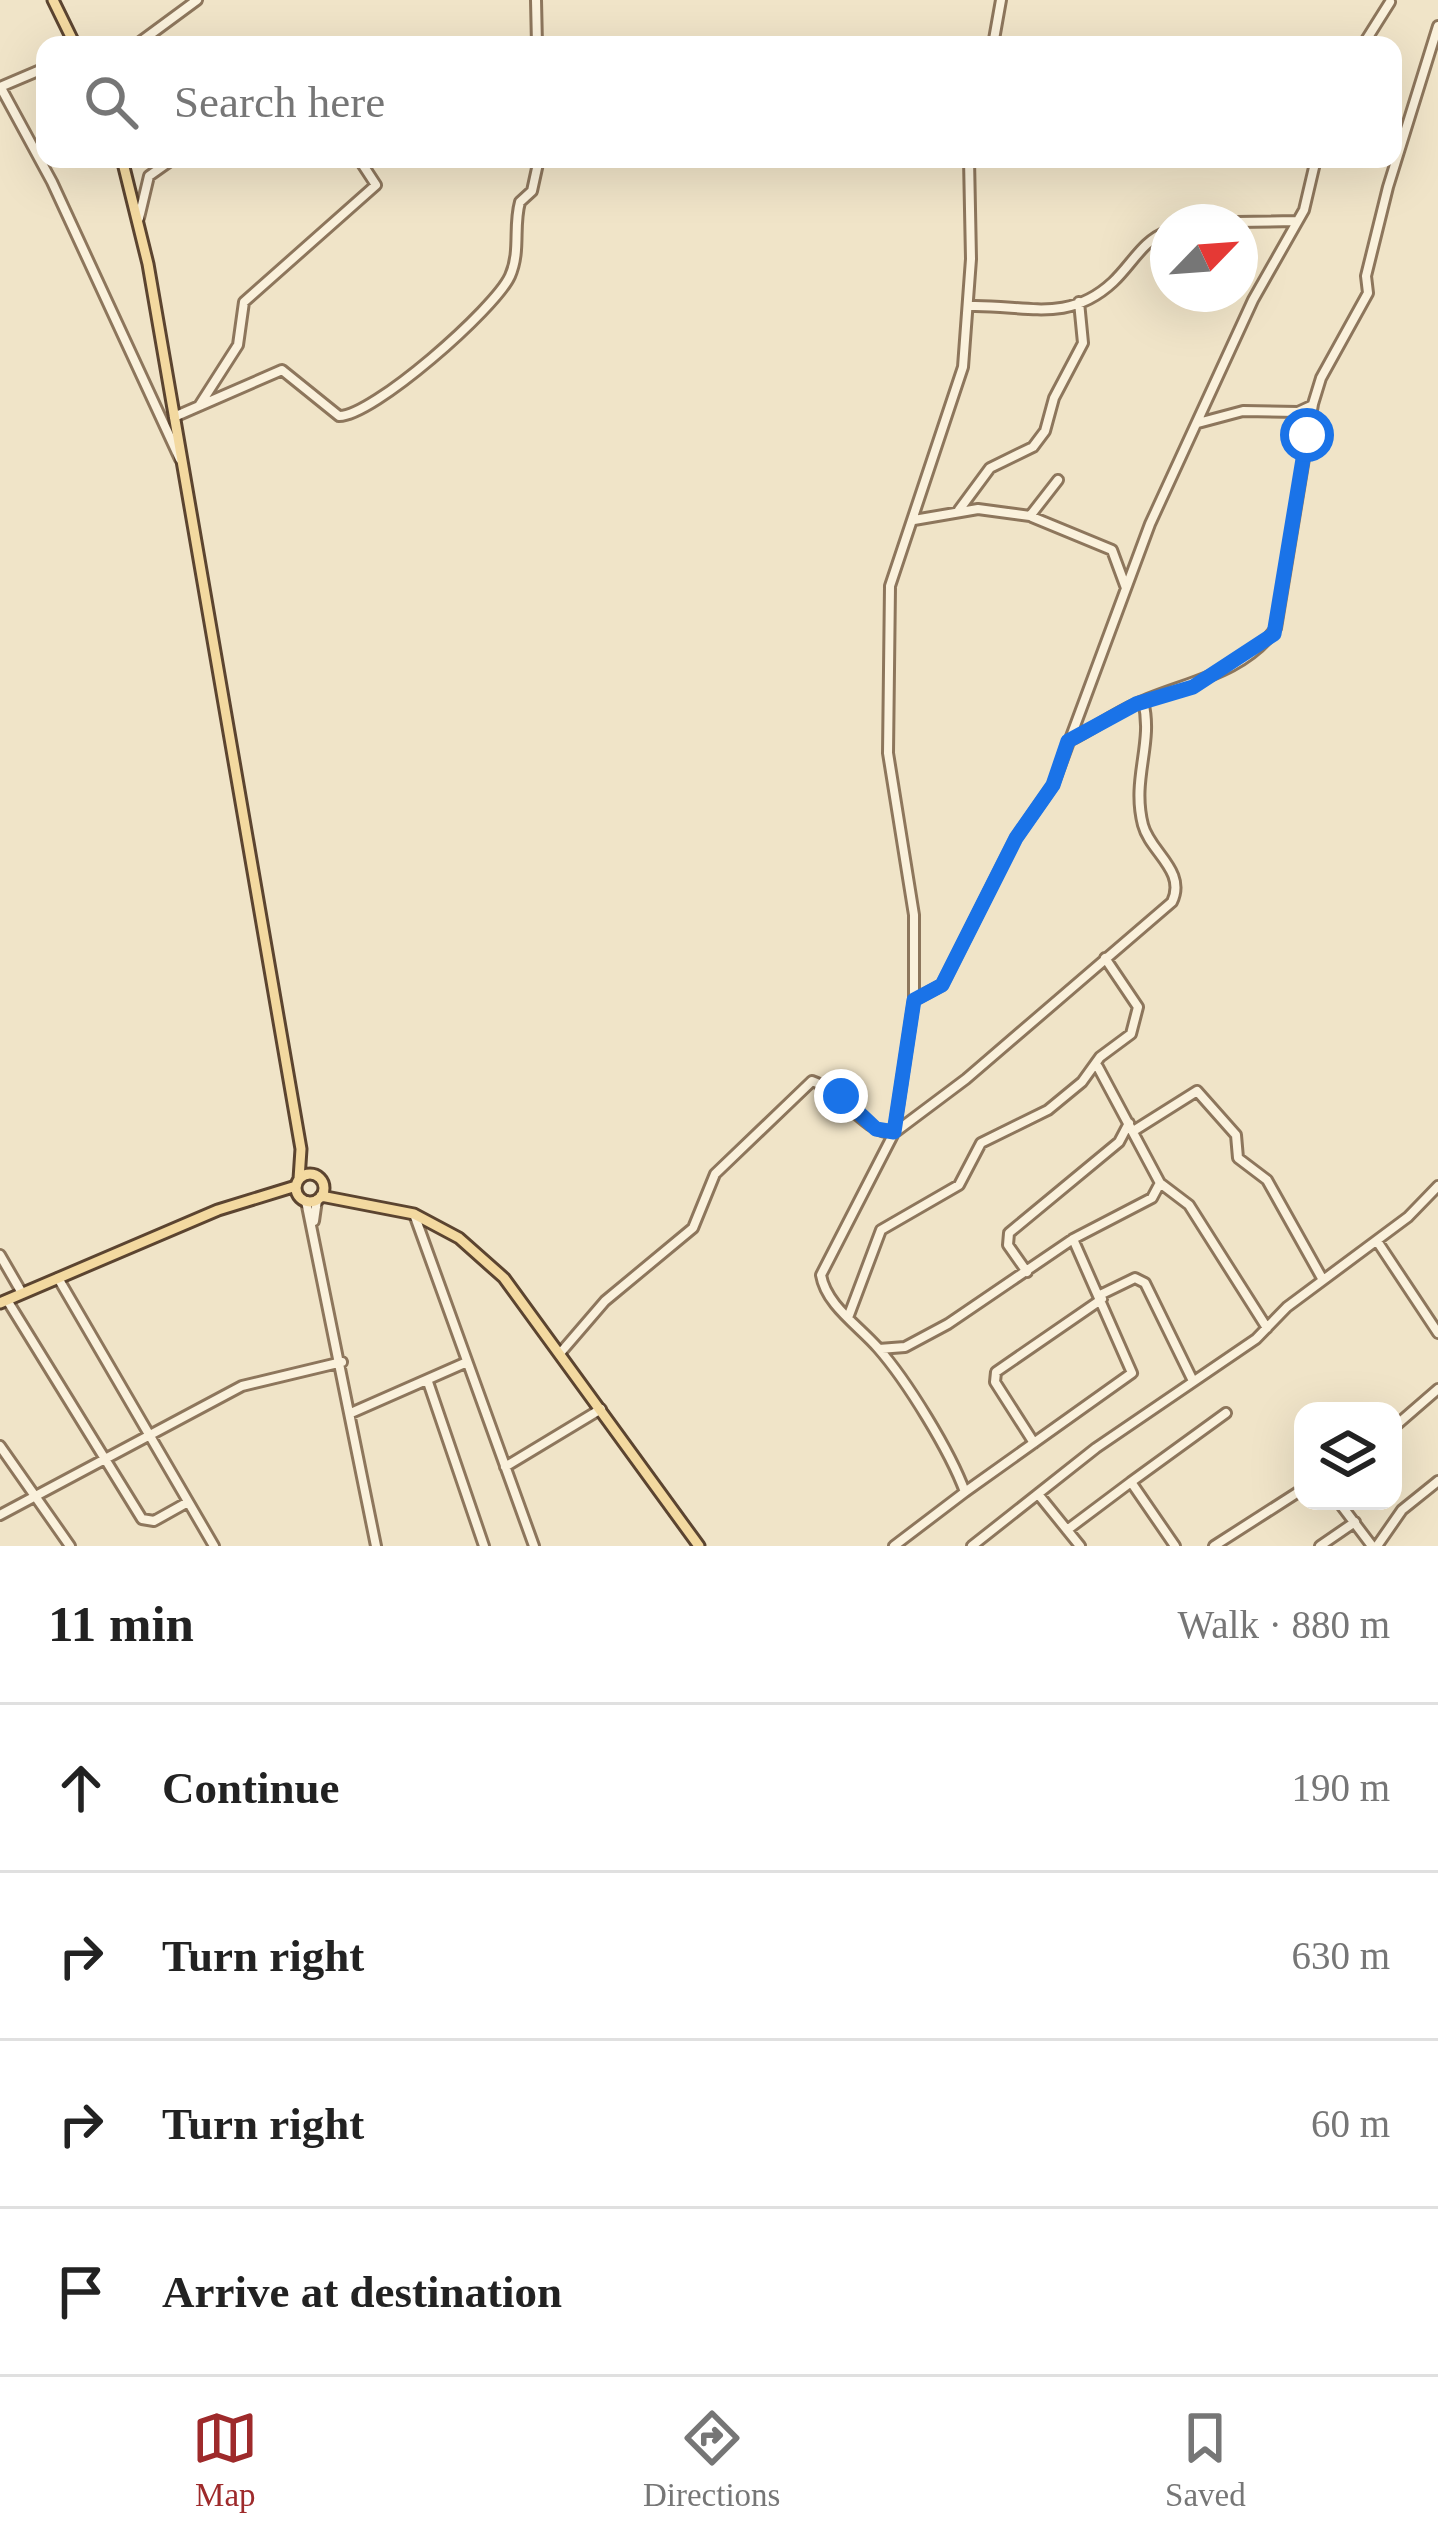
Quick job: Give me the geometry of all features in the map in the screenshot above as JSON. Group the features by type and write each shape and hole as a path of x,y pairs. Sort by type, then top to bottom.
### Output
{"main road":[{"path":"53,0 71,36"},
{"path":"124,168 175,418 302,1149 323,1184 348,1198"},
{"path":"302,1149 297,1183 311,1199"},
{"path":"3,1301 218,1210 277,1195 314,1174"},
{"path":"311,1199 323,1184"},
{"path":"277,1195 348,1198 414,1214 459,1238 504,1278 562,1351 699,1546"}],"street":[{"path":"150,36 188,12 197,0"},
{"path":"536,0 537,36"},
{"path":"995,36 1001,0"},
{"path":"1369,36 1390,2"},
{"path":"1402,152 1438,26"},
{"path":"36,72 0,88 36,153"},
{"path":"44,168 182,463"},
{"path":"138,219 149,176 160,168"},
{"path":"198,408 238,345 244,302 376,185 365,168"},
{"path":"175,418 282,370 346,417 417,369 472,324 502,289 516,256 520,202 532,191 537,168"},
{"path":"965,1492 946,1447 880,1349 830,1298 821,1275 894,1132 914,1000 914,915 888,753 887,620 890,586 963,367 969,168"},
{"path":"914,1000 942,985 1016,838 1053,785 1151,522 1307,201 1314,168"},
{"path":"1068,741 1143,701 1193,687 1274,634 1313,404 1321,378 1368,293 1366,276 1396,168"},
{"path":"1258,222 1296,221"},
{"path":"968,307 1038,314 1079,302 1114,281 1150,239"},
{"path":"959,510 990,468 1033,447 1045,431 1054,398 1083,343 1079,302"},
{"path":"1196,423 1253,409 1298,412 1313,404"},
{"path":"1030,516 1058,480"},
{"path":"914,520 959,510 1030,516 1112,550 1122,567 1127,593"},
{"path":"562,1351 605,1301 693,1228 716,1174 812,1081 851,1103 876,1129 894,1132 966,1079 1177,892 1171,869 1143,827 1137,769 1149,735 1143,701"},
{"path":"849,1317 881,1230 958,1185 981,1143 1048,1110 1098,1067 1100,1057 1131,1034 1138,1015 1132,993 1105,958"},
{"path":"1098,1067 1160,1183 1189,1205 1267,1328"},
{"path":"1027,1272 1008,1245 1010,1233 1132,1126 1197,1091 1236,1135 1238,1158 1276,1194 1323,1280"},
{"path":"880,1349 905,1347 1073,1239 1152,1198 1160,1183"},
{"path":"972,1546 1267,1328 1438,1186"},
{"path":"311,1199 376,1546"},
{"path":"414,1214 534,1546"},
{"path":"894,1546 1132,1373 1073,1239"},
{"path":"1377,1241 1438,1333"},
{"path":"0,1256 22,1293"},
{"path":"58,1278 214,1546"},
{"path":"1034,1443 995,1382 996,1372 1101,1297 1136,1278 1145,1283 1193,1381"},
{"path":"3,1301 148,1522 188,1502"},
{"path":"351,1413 467,1362"},
{"path":"0,1515 242,1386 342,1363"},
{"path":"428,1382 484,1546"},
{"path":"1402,1420 1438,1389"},
{"path":"505,1467 601,1409"},
{"path":"1067,1530 1226,1413"},
{"path":"0,1446 70,1546"},
{"path":"1346,1510 1374,1546 1402,1510 1438,1481"},
{"path":"1131,1482 1175,1546"},
{"path":"1038,1494 1080,1546"},
{"path":"1214,1546 1294,1495"},
{"path":"1320,1546 1355,1522"}],"route":[{"path":"841,1096 876,1129 894,1132 914,1000 942,985 1016,838 1053,785 1068,741 1136,704 1193,687 1249,655 1274,634 1293,542 1307,435"}]}
